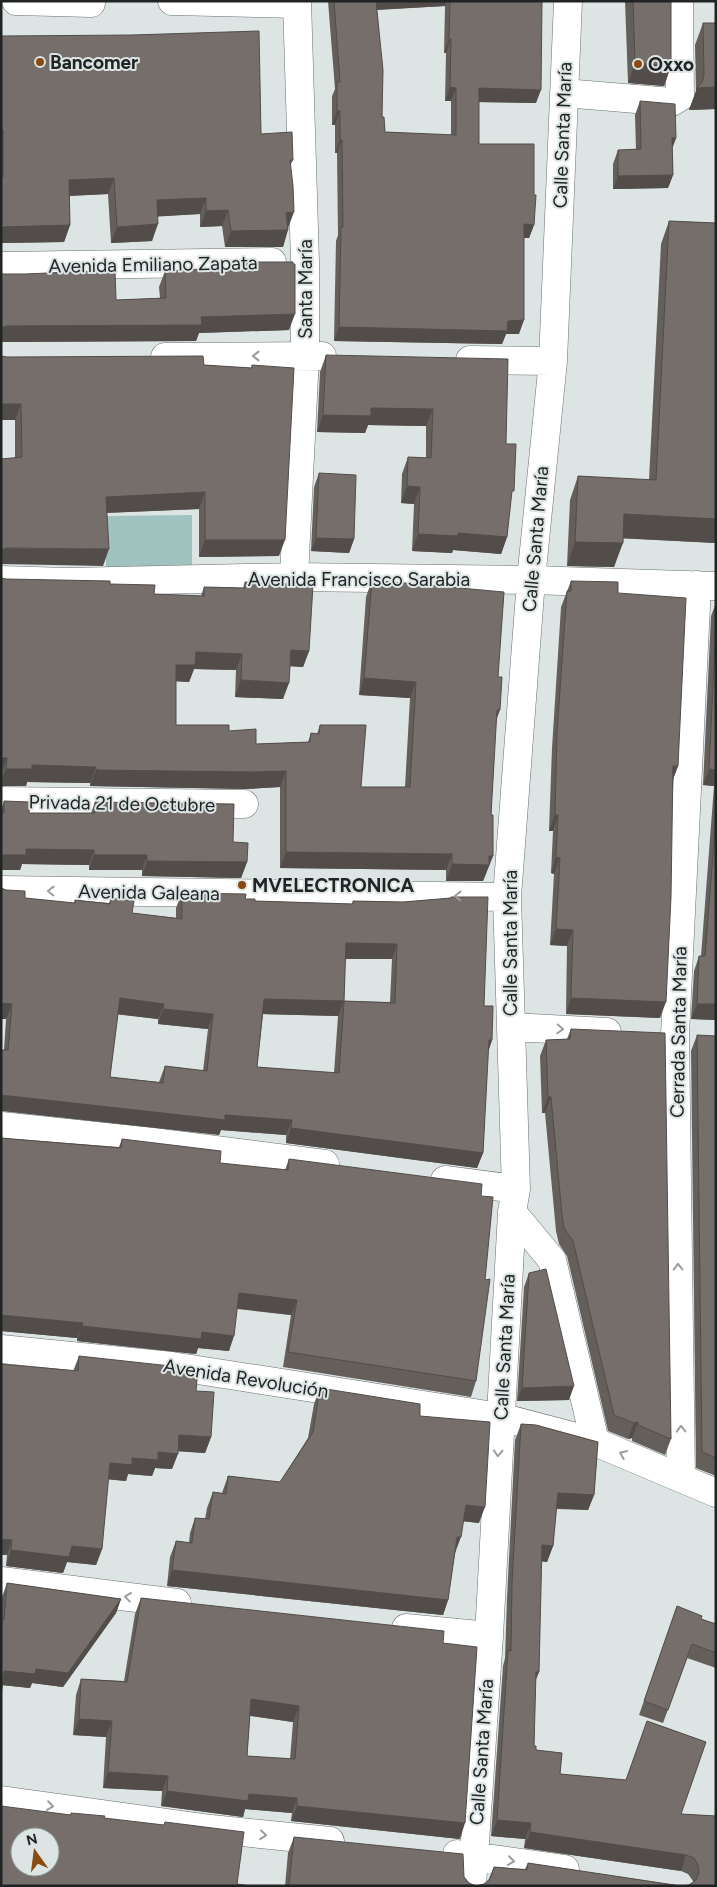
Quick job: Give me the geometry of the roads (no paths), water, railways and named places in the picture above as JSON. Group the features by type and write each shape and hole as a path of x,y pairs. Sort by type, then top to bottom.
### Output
{"street":[{"path":"16,1 91,3"},
{"path":"172,1 297,2"},
{"name":"Calle Santa María","path":"472,1886 489,1636 500,1417 514,1201 507,897 531,580 553,361 568,1"},
{"path":"564,93 672,102 680,97 679,1"},
{"name":"Santa María","path":"294,577 305,356 305,262 297,2"},
{"name":"Avenida Emiliano Zapata","path":"1,266 305,262"},
{"path":"138,357 345,357"},
{"path":"444,359 553,361"},
{"name":"Avenida Francisco Sarabia","path":"1,580 69,582 294,577 531,580 707,586"},
{"name":"Cerrada Santa María","path":"681,1478 688,1036 707,586"},
{"name":"Privada 21 de Octubre","path":"1,801 244,804"},
{"name":"Avenida Galeana","path":"1,890 507,897"},
{"path":"511,1027 688,1036"},
{"path":"1,1126 153,1142 350,1167"},
{"path":"418,1176 514,1201 552,1260 595,1442"},
{"name":"Avenida Revolución","path":"1,1349 172,1366 500,1417 595,1442 716,1493"},
{"path":"1,1581 198,1606"},
{"path":"383,1625 489,1636"},
{"path":"1,1800 211,1829 357,1844"},
{"path":"435,1852 590,1873"}],"place":[{"name":"Bancomer","path":"40,62"},
{"name":"Oxxo","path":"638,64"},
{"name":"MVELECTRONICA","path":"242,885"}]}
